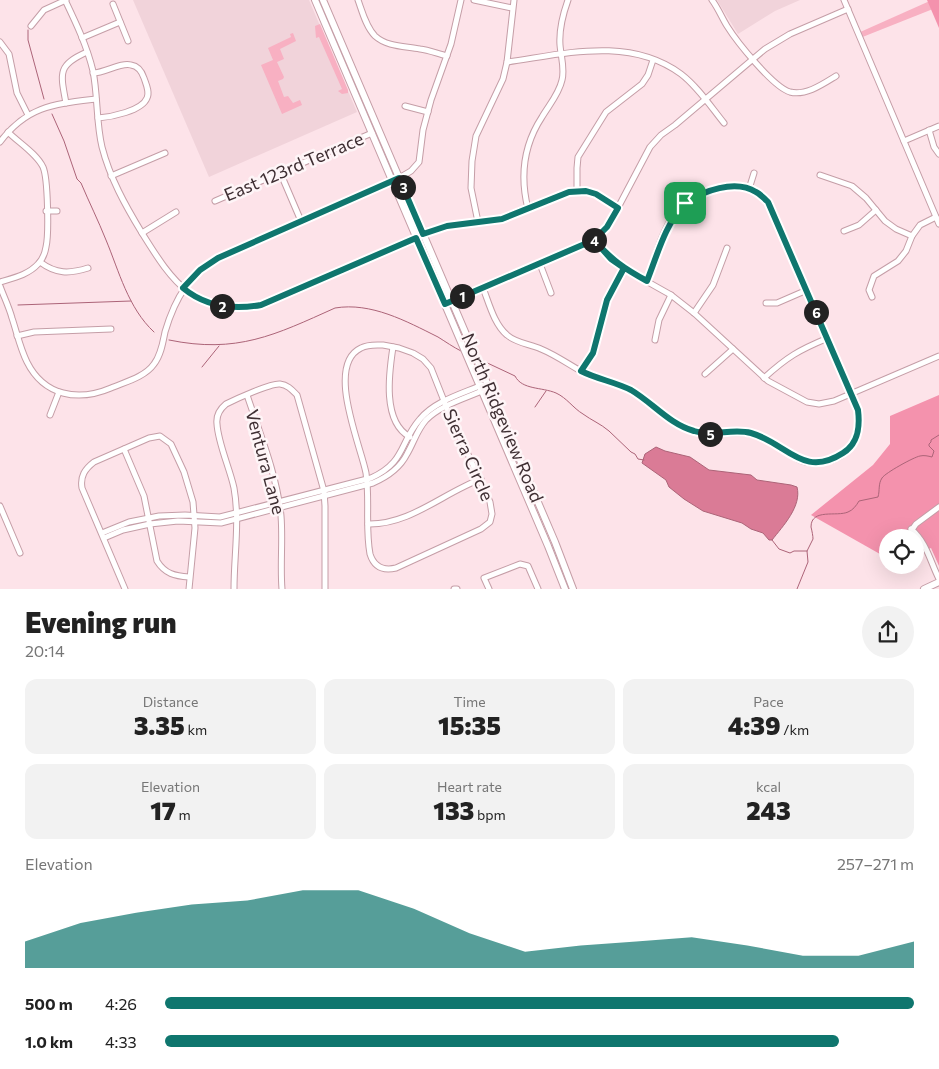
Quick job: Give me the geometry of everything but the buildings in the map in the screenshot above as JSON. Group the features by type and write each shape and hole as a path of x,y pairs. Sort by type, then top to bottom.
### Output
{"main road":[{"name":"North Ridgeview Road","path":"315,0 565,589"},
{"name":"North Ridgeview Road","path":"323,0 555,542 573,589"},
{"path":"924,589 939,581"}],"street":[{"path":"31,26 44,10 66,0 82,38 93,73 102,145 111,176 120,195 165,270 194,296 216,305 246,308 261,305 416,238"},
{"path":"358,0 368,27 375,36 386,43 447,56"},
{"path":"0,286 26,360 34,374 46,385 59,392 76,396 93,395 147,371 158,357 171,312 183,288 195,274 211,262 399,178 411,171 419,162 423,130 447,56 461,0"},
{"path":"474,0 512,8"},
{"path":"478,222 471,188 472,161 476,136 502,79 507,62 514,0"},
{"path":"528,209 524,192 527,147 538,123 560,89 563,77 560,43 562,24 568,0"},
{"path":"712,0 728,28 776,85 791,92 805,92 820,86 836,76"},
{"path":"844,0 939,224"},
{"path":"112,4 128,41"},
{"path":"445,304 594,240 604,230 618,208 650,147 661,135 765,49 790,34 848,9"},
{"path":"82,38 120,22"},
{"path":"0,42 9,54 17,93 28,115"},
{"path":"507,62 605,50 634,53 653,60 681,75 724,123"},
{"path":"66,103 62,76 65,65 72,58 87,52"},
{"path":"578,192 578,157 606,112 642,84 648,75 653,60"},
{"path":"93,73 130,64 140,70 148,92 148,98 137,108 113,116 98,118"},
{"path":"0,142 8,132 28,115 50,105 96,99"},
{"path":"405,106 428,112"},
{"path":"904,140 939,126"},
{"path":"929,130 934,147 939,154"},
{"path":"0,282 28,272 40,262 46,247 46,177 37,158 8,132"},
{"name":"East 123rd Terrace","path":"215,201 372,134"},
{"path":"111,176 165,153"},
{"path":"280,172 301,221"},
{"path":"749,189 754,173"},
{"path":"820,175 852,186 896,229 912,236"},
{"path":"483,288 497,321 508,336 551,354 581,371 631,390 669,419 688,429 707,434 736,432 751,434 764,438 793,456 809,463 826,462 837,458 847,451 855,440 859,426 858,410 768,202 756,191 732,187 712,190 697,195 685,203 667,226 647,281"},
{"path":"423,234 447,226 502,219 569,192 586,191 596,194 618,208"},
{"path":"844,231 859,225 876,210"},
{"path":"46,211 57,211"},
{"path":"142,233 176,212"},
{"path":"872,297 869,290 874,276 898,261 920,226 936,217"},
{"path":"594,240 611,259 671,295 764,378 798,398 813,404 827,403 851,394 939,356"},
{"path":"694,314 712,285 727,248"},
{"path":"40,262 53,270 64,273 88,268"},
{"path":"540,264 551,293"},
{"path":"581,371 593,353 607,300 624,268"},
{"path":"766,303 777,303 807,290"},
{"path":"655,340 659,320 671,295"},
{"path":"17,336 34,332 111,329"},
{"path":"764,378 788,357 805,347 828,338"},
{"name":"Sierra Circle","path":"365,346 394,347 424,359 433,372 445,404 481,479 492,510 490,522 486,526 396,568 384,569 374,562 369,549 367,482 347,404 346,384 349,361 355,352 365,346"},
{"path":"394,347 390,369 390,399 402,431 412,437"},
{"path":"705,374 732,349"},
{"path":"234,589 237,516 232,484 216,424 219,412 223,406 277,384 288,387 297,395 324,493 325,589"},
{"path":"103,535 121,525 177,515 195,519 237,516 380,480 393,471 405,457 420,419 432,407 445,404 488,386"},
{"path":"50,415 59,392"},
{"name":"Ventura Lane","path":"247,395 261,433 279,505 282,589"},
{"path":"125,589 82,488 83,475 94,462 157,436 169,441 184,472 193,502 195,519 188,589"},
{"path":"124,449 144,496 154,555 158,564 171,574 189,577"},
{"path":"368,524 386,524 398,520 481,479"},
{"path":"0,506 1,514 20,553"},
{"path":"911,529 920,520 939,507"},
{"path":"924,542 939,581"},
{"path":"489,589 484,578 520,564 528,566 538,589"}],"shaded area":[{"path":"133,0 309,0 357,112 209,177"},
{"path":"717,0 800,0 775,11 738,34"},
{"path":"927,0 939,0 939,28"},
{"path":"932,0 939,0 938,7 860,38 858,33"},
{"path":"320,24 348,93 342,94 338,91 342,89 319,37 316,38 315,26"},
{"path":"293,33 296,41 280,49 284,59 277,62 284,77 278,81 284,97 288,96 293,103 300,100 302,105 282,114 261,65 273,60 268,48 291,37 290,34"},
{"path":"939,395 939,566 931,548 924,551 924,529 879,529 879,553 811,515 873,465 890,444 890,416"},
{"path":"656,447 690,457 709,470 751,475 757,480 797,487 797,501 791,515 772,540 769,540 763,533 751,529 742,523 703,511 684,499 669,487 666,480 642,463 645,454"}],"waterway":[{"path":"28,30 28,40 44,99"},
{"path":"52,114 64,141 77,179 81,183 100,225 125,289 137,312 154,332"},
{"path":"18,305 131,301"},
{"path":"169,340 215,345 236,343 274,334 335,308 348,307 375,310 401,319 438,337 461,351"},
{"path":"202,367 219,346"},
{"path":"481,360 515,376 522,384 560,395 579,412 603,426 635,454 638,459 644,460"},
{"path":"535,407 546,391"},
{"path":"797,589 808,562 807,551 813,539 811,527 815,517 848,512 859,501 878,497 882,478 917,457 932,457 934,451 929,444 931,440 939,435"},
{"path":"772,540 779,549 790,553 794,551 807,551"}],"route":[{"path":"685,203 667,226 647,281 611,259 594,240 445,304 416,238 261,305 246,308 216,305 194,296 183,288 205,265 218,258 399,178 423,234 447,226 502,219 569,192 586,191 596,194 618,208 607,227 594,240 611,259 624,268 607,300 593,353 581,371 631,390 669,419 682,427 696,432 707,434 746,432 764,438 800,460 809,463 826,462 837,458 847,451 857,438 859,426 858,410 768,202 756,191 732,187 712,190 697,195 685,203"}]}
